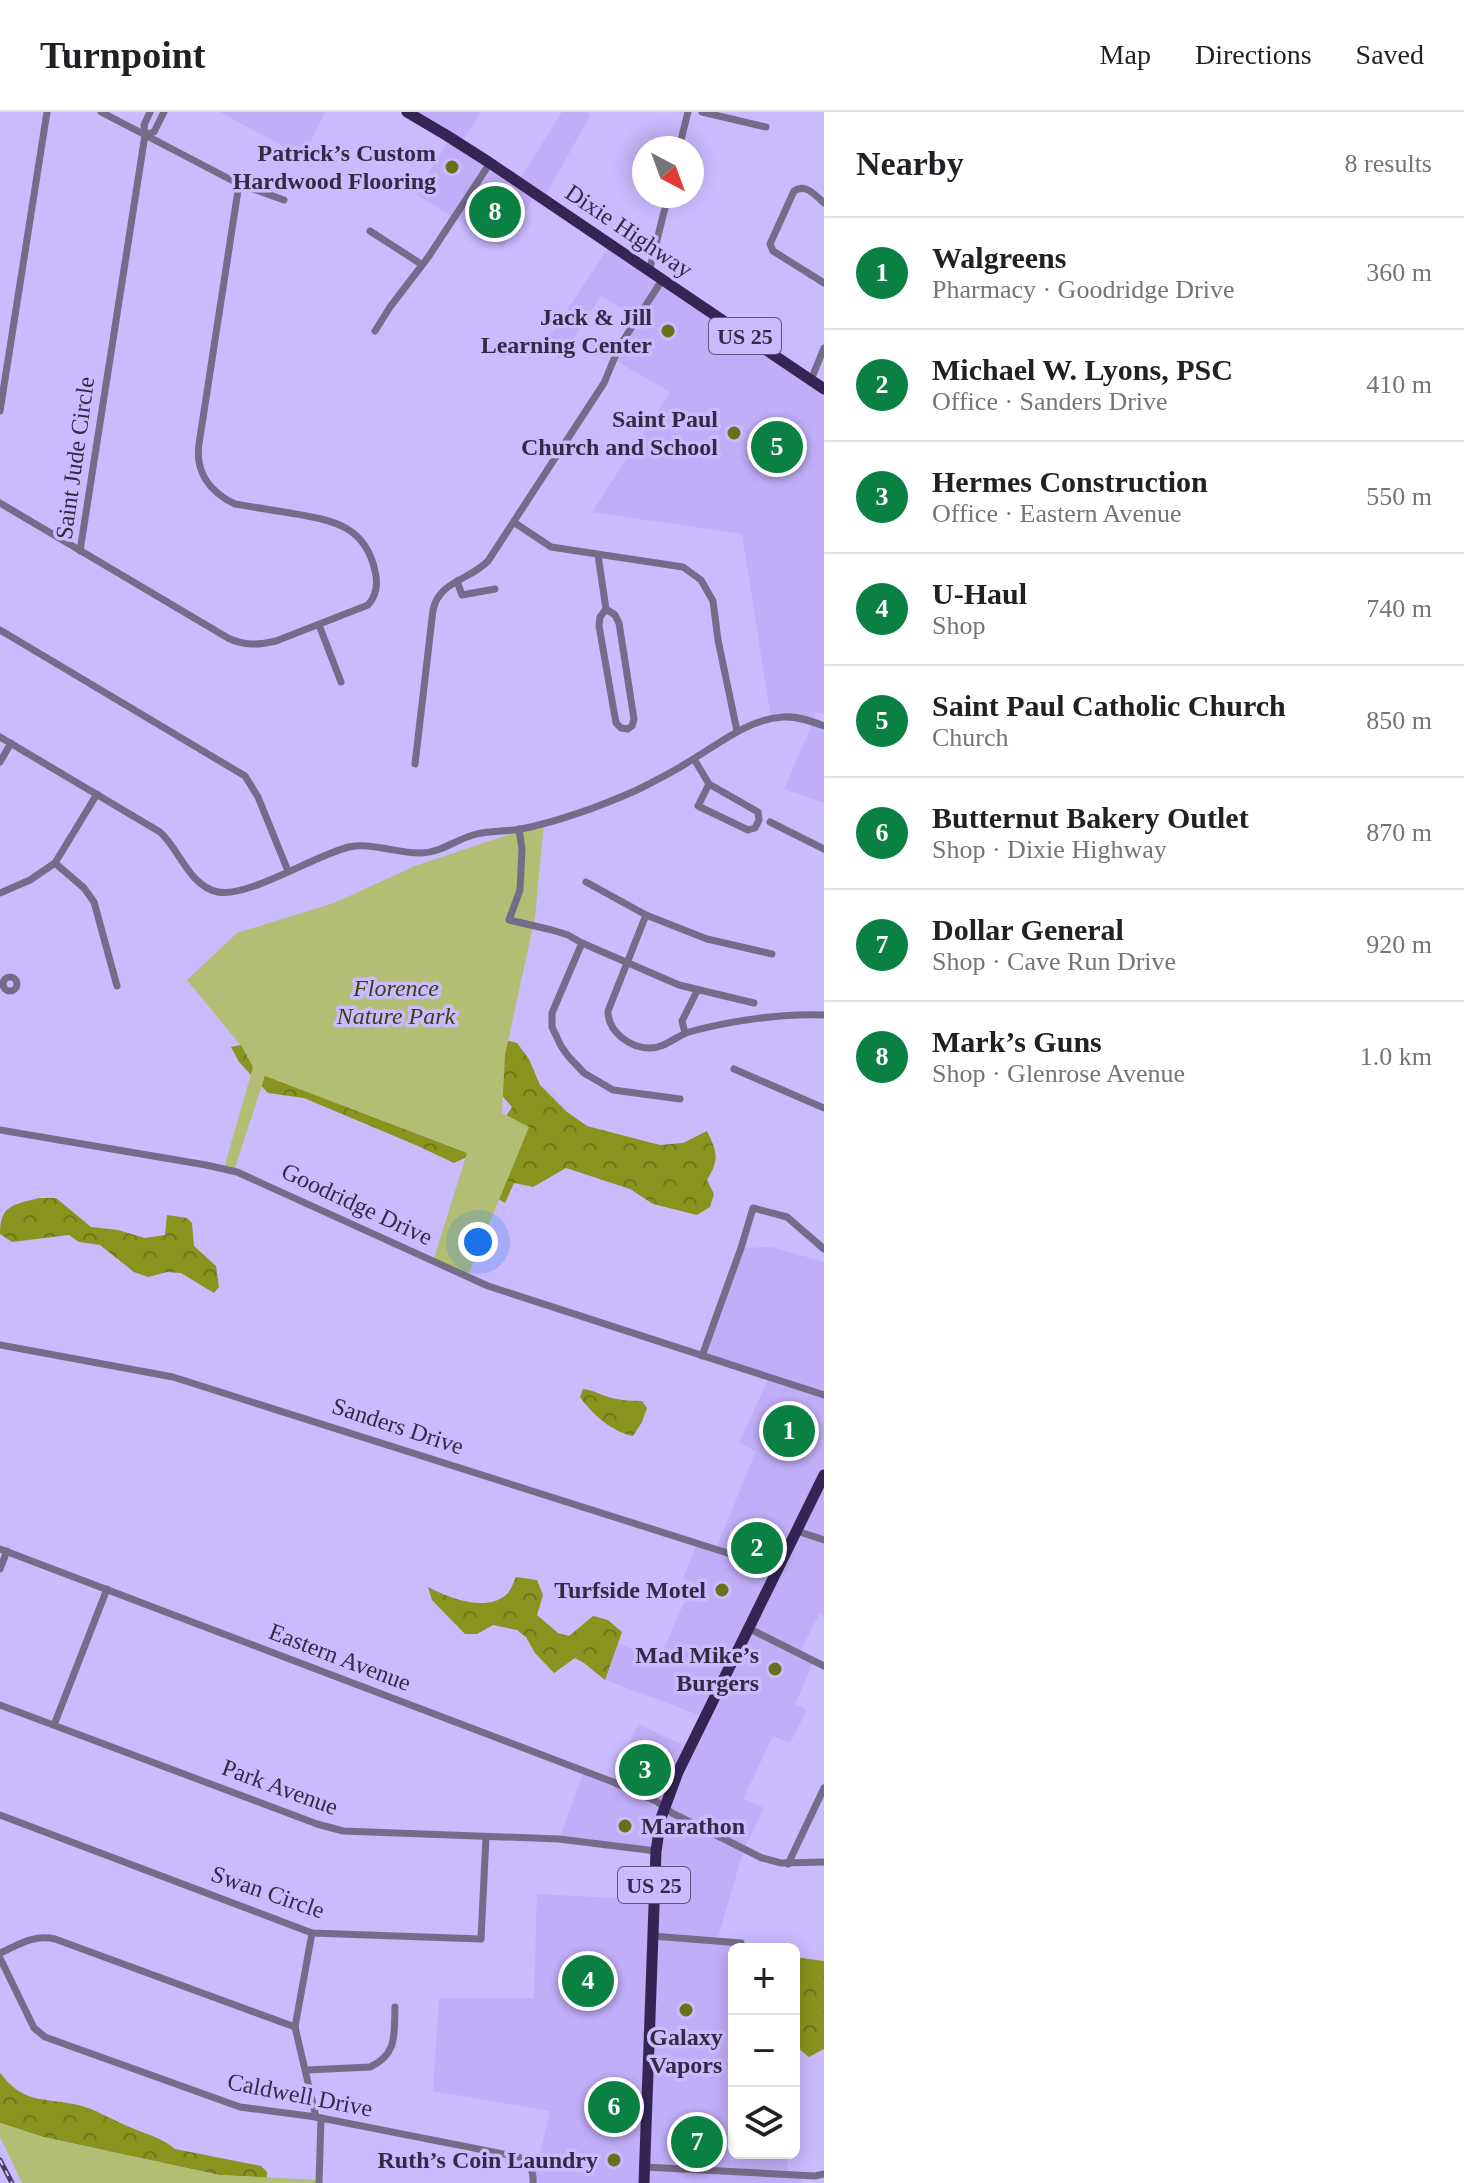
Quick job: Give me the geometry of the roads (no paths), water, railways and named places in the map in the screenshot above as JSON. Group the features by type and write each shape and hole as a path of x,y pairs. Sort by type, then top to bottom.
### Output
{"main road":[{"name":"Dixie Highway","path":"407,112 490,163 824,389"},
{"name":"US 25","path":"644,2183 656,1851 664,1807 681,1766 824,1475"}],"street":[{"path":"0,411 47,112"},
{"path":"101,112 239,184 284,200"},
{"name":"Saint Jude Circle","path":"150,112 144,125 145,135 80,551 235,641 264,644 368,605 373,600 377,580 375,567 364,545 350,531 334,522 235,504 223,498 203,475 198,459 199,444 239,184"},
{"path":"145,135 154,132 164,112"},
{"path":"682,136 688,112"},
{"path":"702,112 766,127"},
{"path":"375,331 490,163"},
{"path":"824,203 808,190 798,188 770,242 771,249 824,283"},
{"path":"649,272 665,208"},
{"path":"370,231 421,264"},
{"path":"415,764 438,594 480,570 488,561 604,383 619,347 662,280"},
{"path":"811,380 824,348"},
{"path":"0,503 80,551"},
{"path":"515,523 551,547 683,567 701,580 713,601 737,731"},
{"path":"598,555 606,609 600,617 599,626 616,723 628,729 634,719 619,623 615,615 606,609"},
{"path":"457,581 462,595 495,589"},
{"path":"319,625 341,682"},
{"path":"0,630 245,776 258,797 288,871"},
{"path":"0,737 160,832 169,840 191,874 207,888 236,891 348,848 373,846 422,853 471,835 519,829 616,798 663,777 737,731 771,718 799,718 824,726"},
{"path":"0,762 11,743"},
{"path":"694,759 709,784 758,812 759,820 755,828 748,830 698,806 709,784"},
{"path":"0,893 30,880 55,863 97,794"},
{"path":"770,822 824,849"},
{"path":"519,829 522,849 520,890 509,920 560,933 679,985 754,1003"},
{"path":"55,863 84,888 94,902 117,986"},
{"path":"586,882 646,915 707,939 772,954"},
{"path":"646,915 608,1011 610,1023 617,1034 634,1045 650,1048 685,1033 766,1019 824,1015"},
{"path":"582,943 552,1013 552,1027 561,1046 584,1073 613,1090 680,1099"},
{"path":"685,1033 682,1021 697,991"},
{"path":"734,1069 824,1108"},
{"name":"Goodridge Drive","path":"0,1130 237,1172 488,1286 824,1395"},
{"path":"702,1356 753,1208 787,1217 824,1249"},
{"name":"Sanders Drive","path":"0,1345 188,1381 778,1569"},
{"path":"797,1531 824,1540"},
{"path":"0,1569 3,1550"},
{"name":"Eastern Avenue","path":"3,1550 613,1782 656,1801 762,1858 788,1864"},
{"path":"54,1725 107,1589"},
{"path":"750,1629 824,1666"},
{"name":"Park Avenue","path":"0,1705 343,1831 559,1839 656,1851"},
{"path":"824,1788 788,1864 824,1862"},
{"name":"Swan Circle","path":"0,1815 312,1933 481,1939 486,1837"},
{"path":"312,1933 295,2027 319,2117 319,2183"},
{"path":"652,1936 741,1943"},
{"path":"0,1956 33,1938 47,1937 295,2027"},
{"name":"Caldwell Drive","path":"0,1956 34,2028 45,2037 225,2103 319,2117 519,2157 527,2161 532,2169 533,2183"},
{"path":"307,2070 370,2067 380,2063 392,2045 395,2007"},
{"path":"645,2167 816,2180 824,2174"}],"railway":[{"path":"0,2160 12,2183"}],"place":[{"name":"Patrick’s Custom Hardwood Flooring","path":"452,167"},
{"name":"Mark’s Guns","path":"495,212"},
{"name":"Jack & Jill Learning Center","path":"668,331"},
{"name":"Saint Paul Church and School","path":"734,433"},
{"name":"Saint Paul Catholic Church","path":"777,447"},
{"name":"Walgreens","path":"789,1431"},
{"name":"Michael W. Lyons, PSC","path":"757,1548"},
{"name":"Turfside Motel","path":"722,1590"},
{"name":"Mad Mike’s Burgers","path":"775,1669"},
{"name":"Hermes Construction","path":"645,1770"},
{"name":"Marathon","path":"625,1826"},
{"name":"U-Haul","path":"588,1981"},
{"name":"Galaxy Vapors","path":"686,2010"},
{"name":"Butternut Bakery Outlet","path":"614,2107"},
{"name":"Dollar General","path":"697,2142"},
{"name":"Ruth’s Coin Laundry","path":"614,2160"}],"park label":[{"name":"Florence Nature Park","path":"396,1002"}]}
